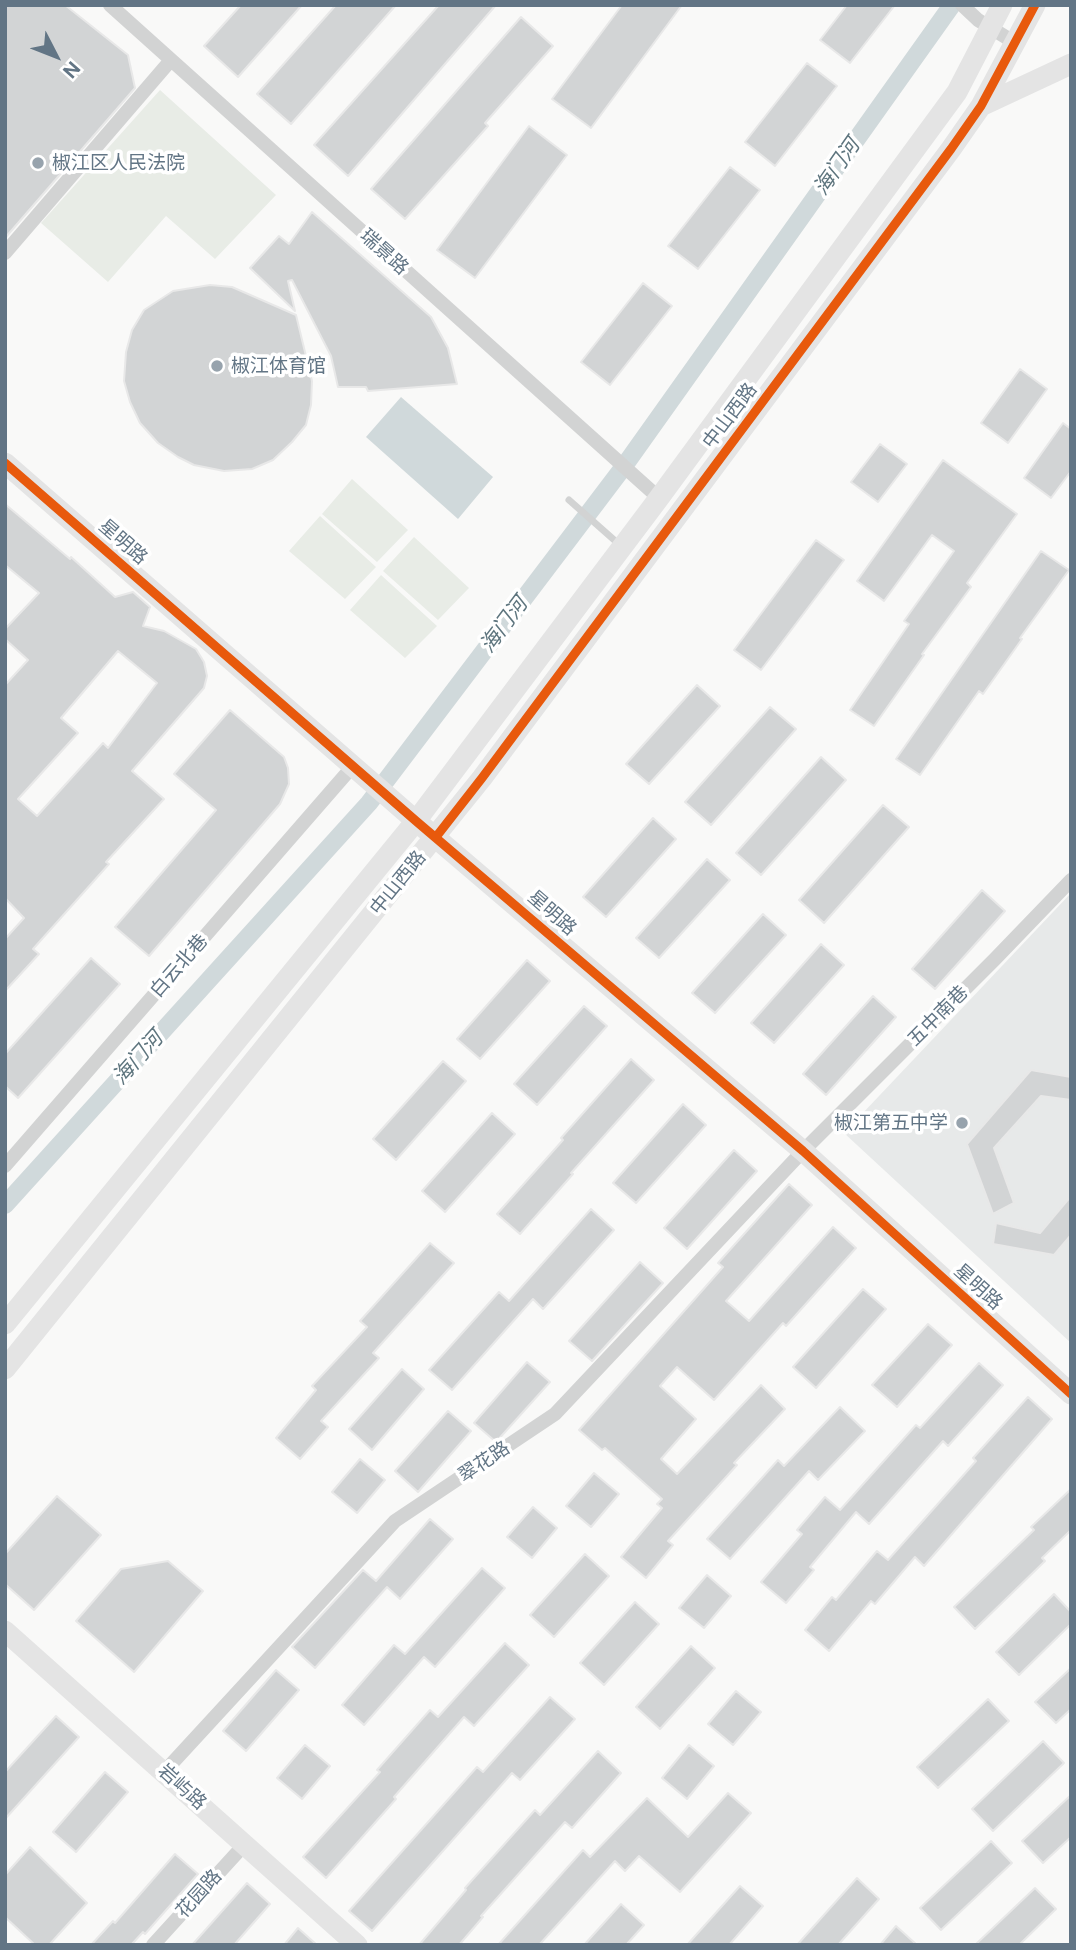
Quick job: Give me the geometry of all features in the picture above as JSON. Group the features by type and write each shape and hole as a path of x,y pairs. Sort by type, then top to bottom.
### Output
{"main road":[{"name":"中山西路","path":"5,1324 622,547 651,491 957,92 984,24 1002,5"},
{"name":"中山西路","path":"5,1369 482,778 981,106 1017,44 1035,5"},
{"path":"957,92 981,106 1071,64"},
{"name":"星明路","path":"5,463 353,766 803,1151 1071,1394"},
{"name":"岩屿路","path":"5,1631 357,1945"}],"street":[{"name":"瑞景路","path":"110,5 651,491"},
{"path":"962,5 984,24 1017,44"},
{"path":"5,253 171,60"},
{"name":"白云北巷","path":"5,1166 353,766"},
{"name":"五中南巷","path":"803,1151 1071,880"},
{"name":"翠花路","path":"164,1772 395,1521 555,1414 803,1151"},
{"name":"花园路","path":"153,1945 245,1844"}],"lane":[{"path":"569,500 622,547"}],"shaded area":[{"path":"160,90 276,195 215,259 166,216 108,282 41,223"},
{"path":"401,397 493,477 458,519 366,437"},
{"path":"352,479 408,530 377,562 322,514"},
{"path":"320,516 376,567 345,599 289,551"},
{"path":"414,537 469,588 438,620 383,571"},
{"path":"381,575 437,626 405,658 350,610"},
{"name":"椒江第五中学","path":"1071,893 1071,1343 844,1133"}],"building":[{"name":"椒江区人民法院","path":"5,5 65,5 128,55 135,88 5,238"},
{"path":"241,5 302,5 238,77 204,46"},
{"path":"336,5 396,5 291,124 257,94"},
{"path":"439,5 496,5 348,176 314,145"},
{"path":"622,5 682,5 591,128 552,99"},
{"path":"847,5 895,5 850,63 820,40"},
{"path":"521,17 553,46 485,123 488,126 405,219 371,189"},
{"path":"807,63 837,86 775,166 745,142"},
{"path":"529,126 567,155 475,278 437,250"},
{"path":"730,167 760,190 698,269 668,246"},
{"path":"312,212 431,317 448,348 457,384 368,391 366,387 338,387 331,356 292,280 288,281 295,311 250,268 279,236 289,244"},
{"path":"643,283 672,306 610,385 581,362"},
{"name":"椒江体育馆","path":"210,285 232,287 296,315 312,381 311,405 306,425 273,460 252,469 224,471 194,465 178,457 158,443 140,423 124,381 126,352 132,330 144,310 173,291"},
{"path":"1020,369 1047,389 1008,443 981,423"},
{"path":"1063,423 1071,429 1071,471 1051,498 1024,478"},
{"path":"880,444 907,464 878,502 851,482"},
{"path":"943,460 1017,514 967,583 971,587 874,726 850,710 909,624 904,621 954,551 932,535 884,601 857,581"},
{"path":"5,504 70,559 71,557 115,597 133,592 150,607 143,626 164,631 196,649 204,662 207,676 204,688 132,771 164,799 106,862 109,864 33,949 39,954 5,991 5,939 24,918 5,898 5,685 28,660 5,639 5,629 39,593 5,565","holes":["118,651 157,683 108,748 103,743 37,816 18,799 78,733 61,718"]},
{"path":"816,540 844,560 761,670 734,650"},
{"path":"1041,551 1069,570 983,694 979,691 920,775 896,759"},
{"path":"697,685 720,706 649,784 626,764"},
{"path":"770,707 796,729 711,825 685,802"},
{"path":"230,710 284,757 289,784 280,804 149,956 115,927 216,810 174,774"},
{"path":"821,757 846,780 761,875 736,853"},
{"path":"883,805 909,827 824,923 799,900"},
{"path":"653,818 676,839 606,917 583,897"},
{"path":"707,859 730,880 659,958 636,938"},
{"path":"982,890 1005,911 935,989 912,969"},
{"path":"763,914 786,935 715,1013 692,993"},
{"path":"821,944 844,965 774,1043 751,1023"},
{"path":"91,958 120,984 18,1098 5,1086 5,1054"},
{"path":"527,960 550,981 480,1059 457,1039"},
{"path":"873,996 896,1017 826,1095 803,1074"},
{"path":"584,1006 607,1026 537,1105 514,1084"},
{"path":"631,1059 654,1080 520,1234 497,1214"},
{"path":"443,1061 466,1081 396,1160 373,1139"},
{"path":"1031,1070 1071,1077 1071,1100 1041,1096 994,1148 1014,1203 993,1214 967,1144"},
{"path":"683,1104 706,1125 636,1203 613,1183"},
{"path":"492,1113 515,1134 445,1212 422,1191"},
{"path":"734,1150 757,1171 687,1249 664,1228"},
{"path":"789,1184 812,1205 726,1301 749,1321 833,1227 856,1248 786,1326 783,1323 714,1400 677,1367 660,1386 696,1419 661,1459 677,1474 761,1385 785,1409 734,1463 737,1465 668,1541 673,1545 646,1578 621,1557 662,1508 657,1504 662,1499 605,1448 602,1450 579,1430 723,1267 718,1263"},
{"path":"1071,1196 1071,1235 1054,1255 993,1244 996,1223 1040,1233"},
{"path":"591,1209 614,1230 543,1309 533,1299 452,1390 429,1370 499,1292 509,1301"},
{"path":"430,1243 454,1263 373,1353 379,1358 321,1421 328,1427 300,1459 276,1438 316,1390 312,1386 367,1327 360,1321"},
{"path":"640,1262 663,1283 592,1361 569,1341"},
{"path":"863,1289 886,1309 816,1388 793,1367"},
{"path":"928,1324 952,1345 897,1407 872,1385"},
{"path":"527,1362 550,1382 496,1442 474,1423"},
{"path":"979,1363 1003,1385 948,1446 943,1441 869,1524 856,1512 810,1567 814,1570 786,1603 761,1582 802,1534 797,1530 825,1497 840,1510 916,1425 920,1428"},
{"path":"402,1369 424,1389 372,1450 349,1429"},
{"path":"1028,1397 1052,1419 924,1566 915,1557 875,1604 871,1601 829,1651 805,1630 832,1597 836,1600 877,1551 888,1560 976,1461 973,1458"},
{"path":"840,1407 865,1431 818,1480 809,1471 730,1559 707,1539 778,1460 784,1466"},
{"path":"448,1411 471,1431 418,1492 395,1471"},
{"path":"360,1459 385,1480 357,1513 332,1492"},
{"path":"594,1473 619,1494 591,1527 566,1506"},
{"path":"1071,1489 1071,1530 1042,1558 1045,1561 975,1629 954,1607 1034,1530 1031,1527"},
{"path":"57,1496 101,1535 34,1610 5,1584 5,1554"},
{"path":"533,1507 557,1528 532,1558 507,1537"},
{"path":"430,1519 453,1539 400,1599 387,1587 315,1668 292,1647 363,1570 376,1581"},
{"path":"585,1554 609,1576 554,1637 530,1615"},
{"path":"168,1561 203,1591 134,1672 76,1621 121,1569"},
{"path":"482,1568 505,1588 435,1667 424,1657 364,1725 342,1705 394,1645 405,1654"},
{"path":"707,1575 731,1596 704,1628 679,1608"},
{"path":"1054,1594 1071,1612 1071,1624 1019,1675 996,1652"},
{"path":"635,1602 659,1624 604,1685 580,1663"},
{"path":"505,1643 529,1665 474,1726 464,1717 326,1878 303,1857 380,1772 377,1770 430,1710 438,1717"},
{"path":"691,1646 715,1668 660,1729 636,1707"},
{"path":"1071,1668 1071,1709 1056,1723 1035,1702"},
{"path":"276,1670 299,1690 246,1751 223,1731"},
{"path":"736,1691 761,1712 733,1745 708,1724"},
{"path":"550,1697 575,1719 520,1780 512,1773 372,1931 349,1911 477,1767 483,1772"},
{"path":"988,1699 1009,1721 938,1788 917,1767"},
{"path":"56,1716 79,1737 5,1819 5,1772"},
{"path":"1043,1741 1064,1763 993,1831 972,1809"},
{"path":"305,1745 330,1766 302,1799 277,1778"},
{"path":"689,1745 714,1766 687,1799 662,1778"},
{"path":"598,1751 621,1773 572,1828 565,1822 481,1916 483,1917 459,1945 419,1945 465,1888 535,1810 540,1815"},
{"path":"105,1772 128,1792 76,1852 53,1832"},
{"path":"728,1793 751,1813 680,1892 639,1856 625,1871 615,1861 539,1945 498,1945 583,1850 590,1857 647,1798 688,1837"},
{"path":"1071,1795 1071,1837 1043,1863 1022,1841"},
{"path":"991,1841 1012,1863 941,1930 920,1908"},
{"path":"30,1847 87,1903 49,1945 35,1945 5,1917 5,1875"},
{"path":"175,1854 198,1874 145,1934 143,1932 131,1945 91,1945 113,1921 115,1923"},
{"path":"857,1878 879,1899 838,1945 797,1945"},
{"path":"247,1883 270,1904 234,1945 192,1945"},
{"path":"740,1886 763,1906 729,1945 687,1945"},
{"path":"1035,1888 1056,1909 1019,1945 975,1945"},
{"path":"621,1904 644,1925 626,1945 584,1945"},
{"path":"896,1926 917,1945 880,1945"},
{"path":"298,1928 317,1945 284,1945"}],"waterway":[{"name":"海门河","path":"5,1205 369,803 622,469 952,5"}],"cycle path":[{"path":"436,837 951,149 981,106 1035,5"},
{"path":"5,463 416,821 803,1151 1071,1394"}],"place":[{"name":"椒江区人民法院","path":"38,163"},
{"name":"椒江体育馆","path":"217,366"},
{"name":"椒江第五中学","path":"962,1123"}]}
